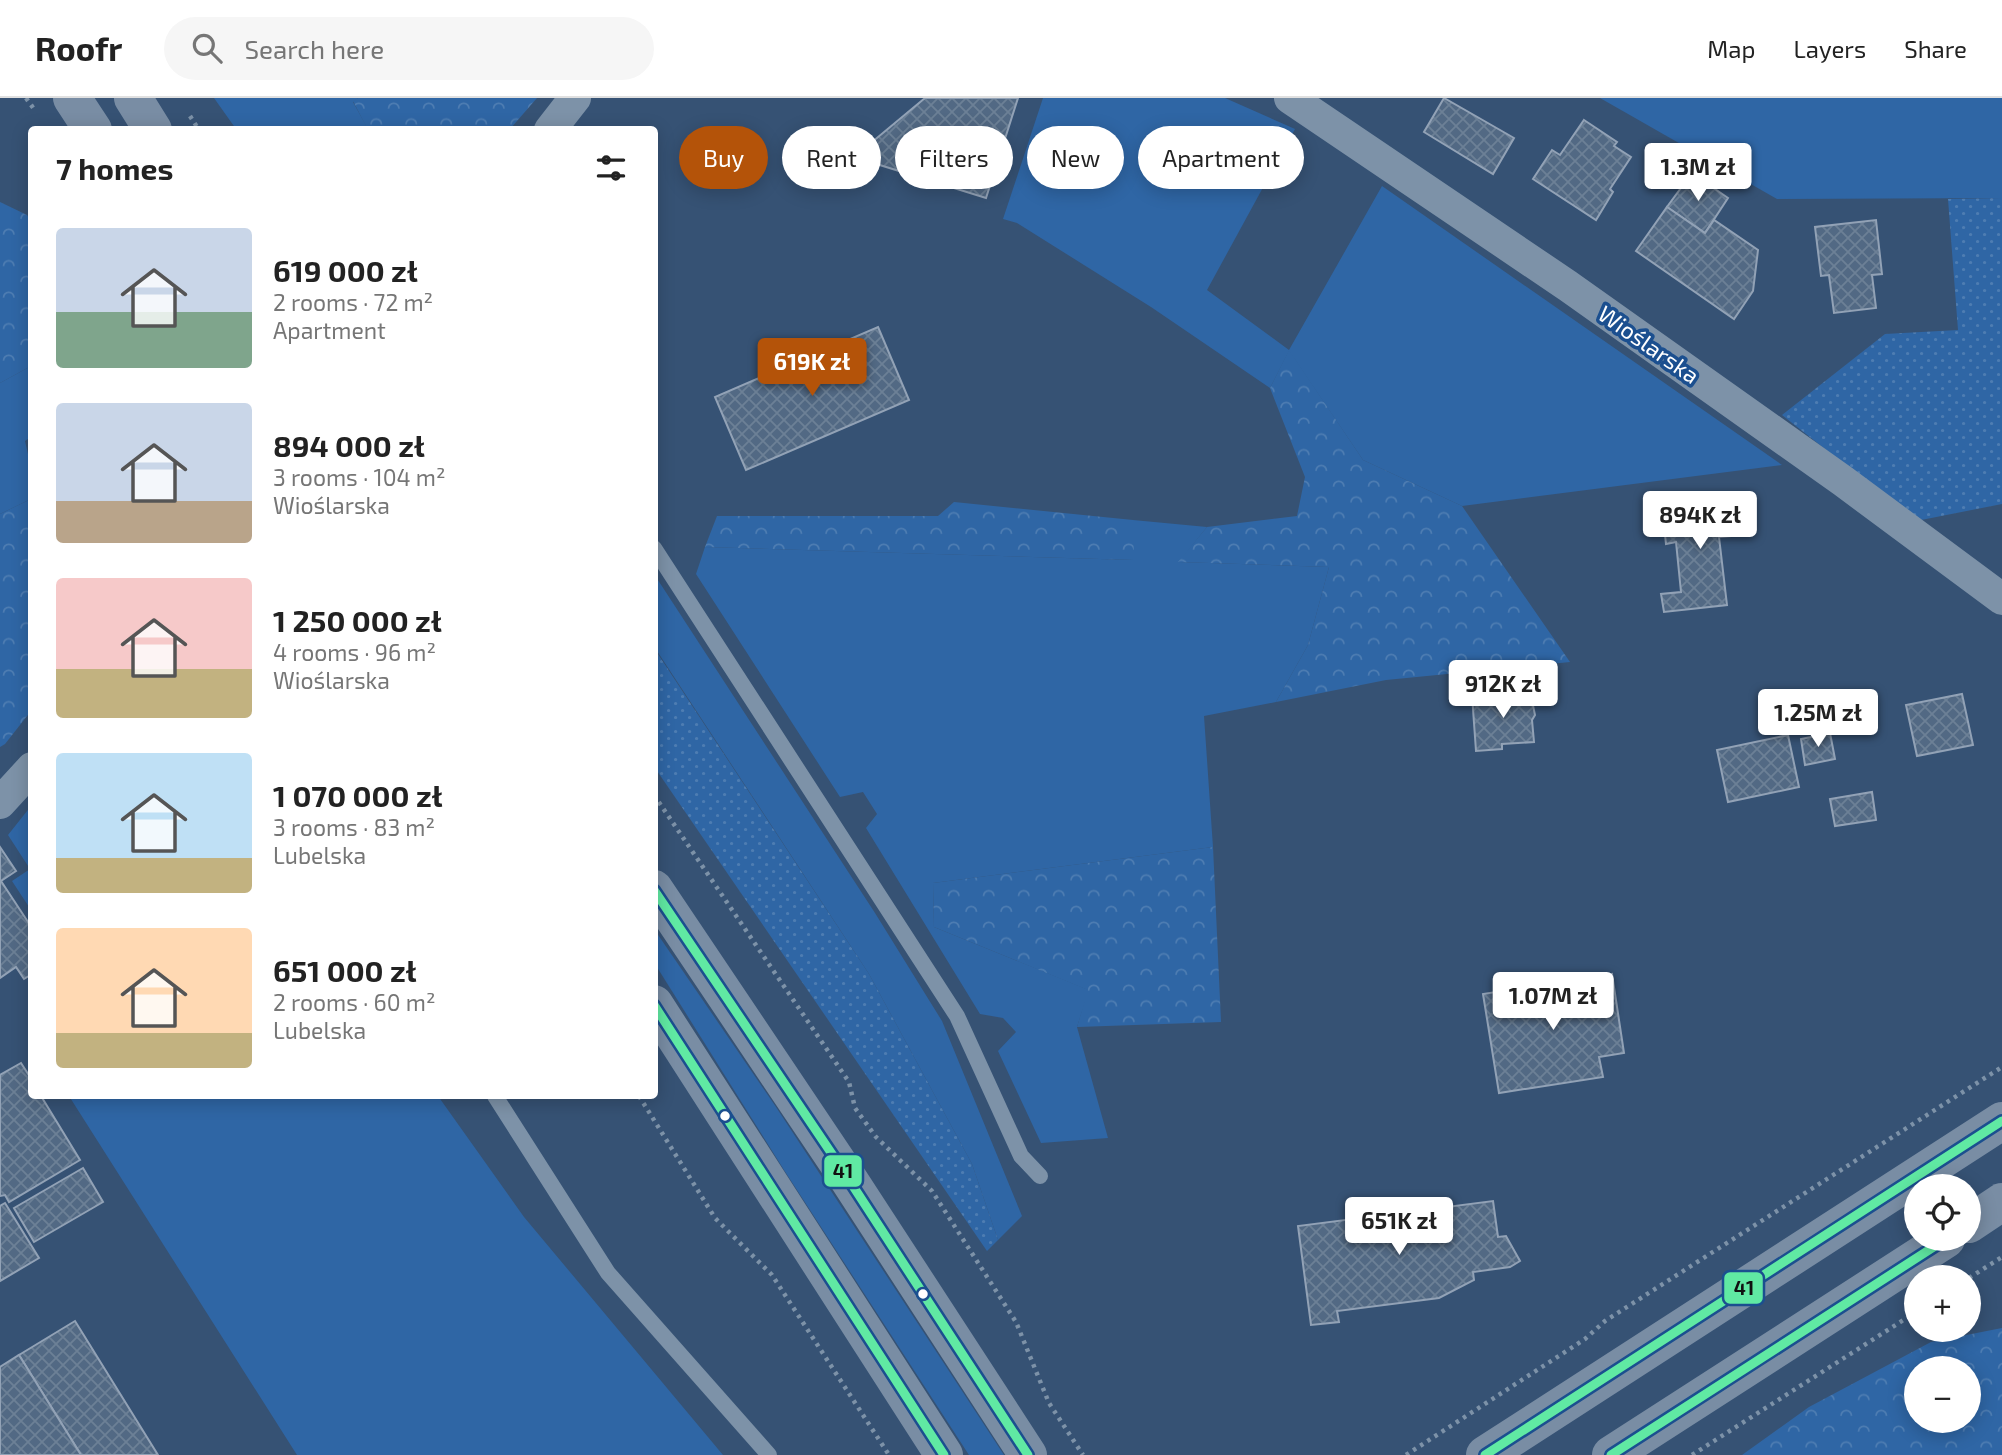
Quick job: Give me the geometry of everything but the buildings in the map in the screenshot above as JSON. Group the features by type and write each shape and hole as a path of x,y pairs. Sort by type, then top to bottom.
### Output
{"main road":[{"path":"72,98 90,126"},
{"path":"132,98 150,126"},
{"path":"658,895 838,1163 1028,1455"},
{"path":"658,1010 944,1455"},
{"path":"1485,1455 2002,1121"},
{"path":"1981,1216 2002,1202"},
{"path":"1611,1455 1927,1251"}],"street":[{"path":"553,126 575,98"},
{"name":"Wioślarska","path":"1290,98 1568,286 1843,481 2002,599"},
{"path":"0,803 28,772"}],"lane":[{"path":"658,554 957,1016 1021,1156 1040,1176"},
{"path":"497,1099 608,1273 769,1455"}],"path":[{"path":"658,801 849,1082 855,1108 876,1137 932,1191 1016,1322 1049,1403 1083,1455"},
{"path":"1406,1455 1585,1339 1605,1321 2002,1068"},
{"path":"641,1099 715,1218 772,1275 889,1455"},
{"path":"1981,1270 2002,1257"},
{"path":"1692,1455 1904,1320"}],"green space":[{"path":"214,98 358,98 353,102 366,126 234,126"},
{"path":"358,98 537,98 513,126 366,126 353,101"},
{"path":"1043,98 1225,98 1288,126 1138,126 1138,189 1262,189 1207,290 1289,350 1382,186 1782,465 1462,506 1363,460 1289,351 1270,388 1151,307 1017,223 1003,219 1027,146 1027,189 1124,189 1124,126 1034,126"},
{"path":"1600,98 2002,98 2002,198 1777,199"},
{"path":"2002,198 2002,504 1916,521 1782,415 1885,334 1958,330 1948,199"},
{"path":"0,202 28,217 28,368 0,383"},
{"path":"1289,350 1363,460 1462,506 1570,662 1386,680 1276,702 1308,645 1329,567 1178,562 1207,527 1297,516 1305,477 1270,388"},
{"path":"28,368 28,439 25,441 28,454 28,500 0,514 0,383"},
{"path":"28,500 28,715 0,747 0,514"},
{"path":"954,502 1133,520 1134,560 705,547 717,516 938,516"},
{"path":"1133,520 1207,527 1179,562 1329,567 1308,645 1276,702 1204,716 1213,847 933,883 934,927 1089,990 1077,1027 1108,1138 1041,1143 998,1051 1016,1032 1003,1018 980,1014 866,828 877,814 863,792 840,797 696,574 705,547 1133,560"},
{"path":"658,580 875,913 942,1021 1022,1216 998,1240 972,1164 869,974 658,653"},
{"path":"658,654 869,974 972,1164 998,1240 987,1251 658,772"},
{"path":"28,810 28,866 8,835"},
{"path":"1213,847 1221,1022 1077,1027 1088,990 934,927 933,883"},
{"path":"28,870 28,905 12,881"},
{"path":"658,935 776,1107 1004,1455 969,1455 784,1170 658,969"},
{"path":"71,1099 440,1099 524,1217 723,1455 297,1455"},
{"path":"2002,1328 2002,1455 1742,1455 1809,1407 1904,1356 1904,1433 1981,1433 1981,1356 1905,1356 1931,1342 1981,1342 1981,1332"}],"transit line":[{"name":"41","path":"658,896 838,1163 1028,1455"},
{"name":"41","path":"658,1011 944,1455"},
{"name":"41","path":"1485,1455 2002,1121"},
{"name":"41","path":"1611,1455 1927,1251"}]}
